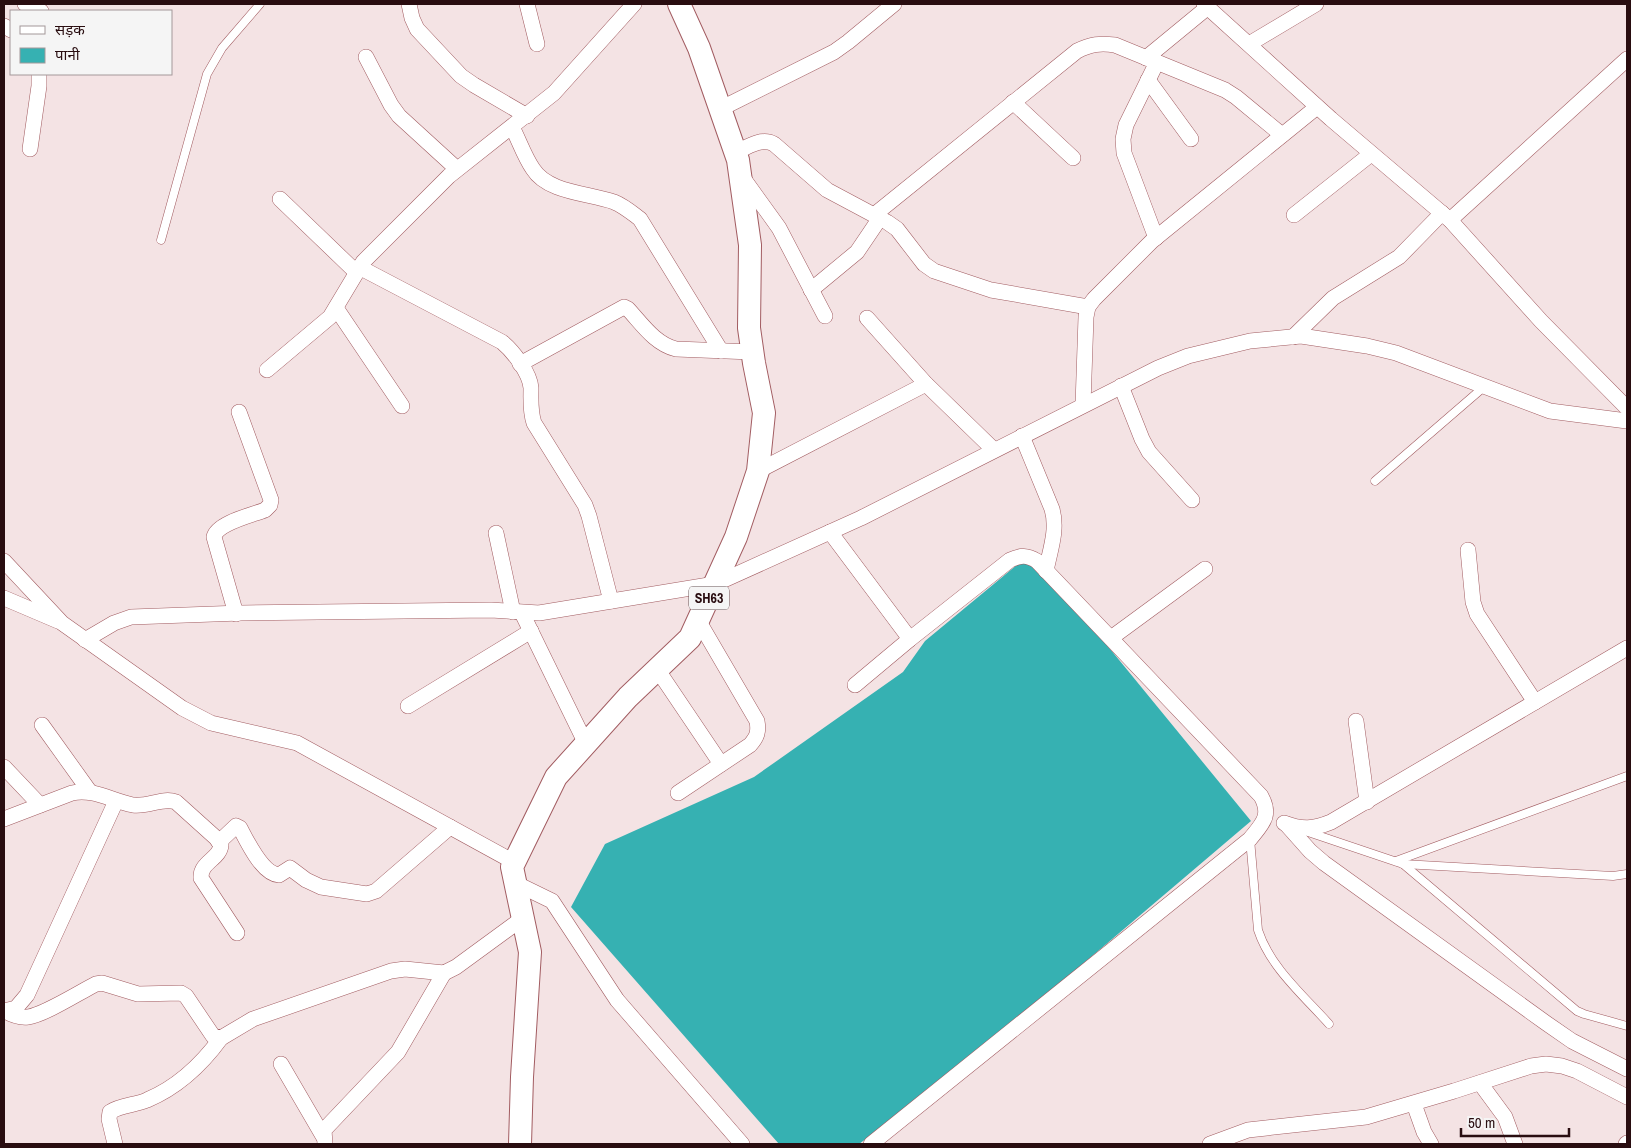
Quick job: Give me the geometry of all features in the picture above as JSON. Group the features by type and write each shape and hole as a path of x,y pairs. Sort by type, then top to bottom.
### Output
{"main road":[{"name":"SH63","path":"515,873 556,777 628,697 690,638 736,537 758,471 764,413 749,328 750,246 738,163 699,48 679,4"},
{"path":"515,873 530,952 520,1144"}],"street":[{"path":"25,4 39,10"},
{"path":"409,4 417,29 461,76 474,86 526,116"},
{"path":"528,4 537,44"},
{"path":"268,370 330,316 357,270 457,169 526,116 564,83 634,4"},
{"path":"720,108 834,52 894,4"},
{"path":"1249,44 1316,4"},
{"path":"1156,238 1124,152 1123,139 1126,125 1148,80 1152,60 1206,5 1317,107 1446,217 1541,321 1627,408"},
{"path":"811,290 851,258 877,216 1013,102 1078,51 1089,45 1101,43 1115,45 1230,93 1282,135"},
{"path":"366,57 391,105 399,116 457,169"},
{"path":"1293,337 1332,298 1399,257 1627,59"},
{"path":"30,149 39,75"},
{"path":"1148,80 1191,139"},
{"path":"1013,102 1073,158"},
{"path":"1083,405 1086,317 1088,307 1094,299 1156,238 1317,107"},
{"path":"512,126 533,169 542,179 554,186 615,203 629,210 640,220 721,351"},
{"path":"825,316 778,228 738,163 761,141 768,140 774,144 827,190 877,216 896,229 918,258 934,271 991,290 1088,307"},
{"path":"1294,215 1371,154"},
{"path":"280,199 357,270 502,342 514,353 530,383 530,410 534,423 585,505 611,601"},
{"path":"520,364 624,307 666,347 752,352"},
{"path":"336,308 402,406"},
{"path":"866,318 926,384 994,450"},
{"path":"85,640 114,623 131,617 490,610 539,613 715,584 861,518 1158,368 1188,356 1250,341 1301,336 1381,349 1550,411 1627,421"},
{"path":"758,471 926,384"},
{"path":"1121,386 1142,440 1149,452 1192,500"},
{"path":"236,614 214,537 215,532 222,526 265,510 270,505 271,500 239,412"},
{"path":"1022,436 1055,519 1046,571"},
{"path":"830,532 910,639"},
{"path":"496,533 517,612 531,632 586,744"},
{"path":"1468,550 1473,602 1477,614 1535,702"},
{"path":"856,685 910,639 1010,560 1019,555 1029,556 1037,561 1262,796 1266,805 1266,817 1250,839 870,1144"},
{"path":"4,561 62,623 195,715 210,723 297,744 450,827 552,901 624,1008 742,1144"},
{"path":"1111,638 1205,569"},
{"path":"5,601 62,623"},
{"path":"678,793 750,745 756,738 759,730 757,721 698,620"},
{"path":"408,706 531,632"},
{"path":"1266,817 1292,826 1318,828 1331,822 1627,648"},
{"path":"658,669 721,764"},
{"path":"1356,721 1367,802"},
{"path":"42,725 90,792"},
{"path":"4,767 40,805"},
{"path":"4,819 82,791 142,805 170,800 176,802 219,842 221,848 203,868 201,878 237,933"},
{"path":"4,1011 16,1008 27,995 116,800"},
{"path":"219,842 236,826 240,828 253,852 270,872 279,875 290,868 314,885 367,894 376,891 450,827"},
{"path":"1292,826 1310,851 1324,863 1572,1041 1627,1069"},
{"path":"324,1140 324,1130 328,1125 398,1052 444,974 456,968 523,918"},
{"path":"116,1144 110,1112 148,1099 170,1088 208,1056 221,1038 253,1019 391,971 405,969 444,974"},
{"path":"4,1011 16,1017 27,1017 40,1013 96,984 102,983 138,994 181,993 186,996 213,1036 221,1038"},
{"path":"281,1064 324,1140"},
{"path":"1210,1144 1248,1130 1366,1117 1414,1104 1531,1066 1546,1064 1562,1066 1577,1071 1627,1097"},
{"path":"1480,1083 1505,1117 1515,1144"},
{"path":"1414,1104 1424,1132 1431,1144"}],"lane":[{"path":"161,240 207,74 222,48 260,4"},
{"path":"1375,481 1485,386"},
{"path":"1400,862 1627,776"},
{"path":"1292,826 1400,862 1612,876 1626,875"},
{"path":"1250,839 1258,930 1262,943 1270,958 1329,1024"},
{"path":"1400,862 1577,1011 1627,1026"}],"water":[{"path":"1024,559 1056,583 1251,821 951,1076 859,1144 779,1144 571,907 605,844 754,777 903,672 925,641"}]}
